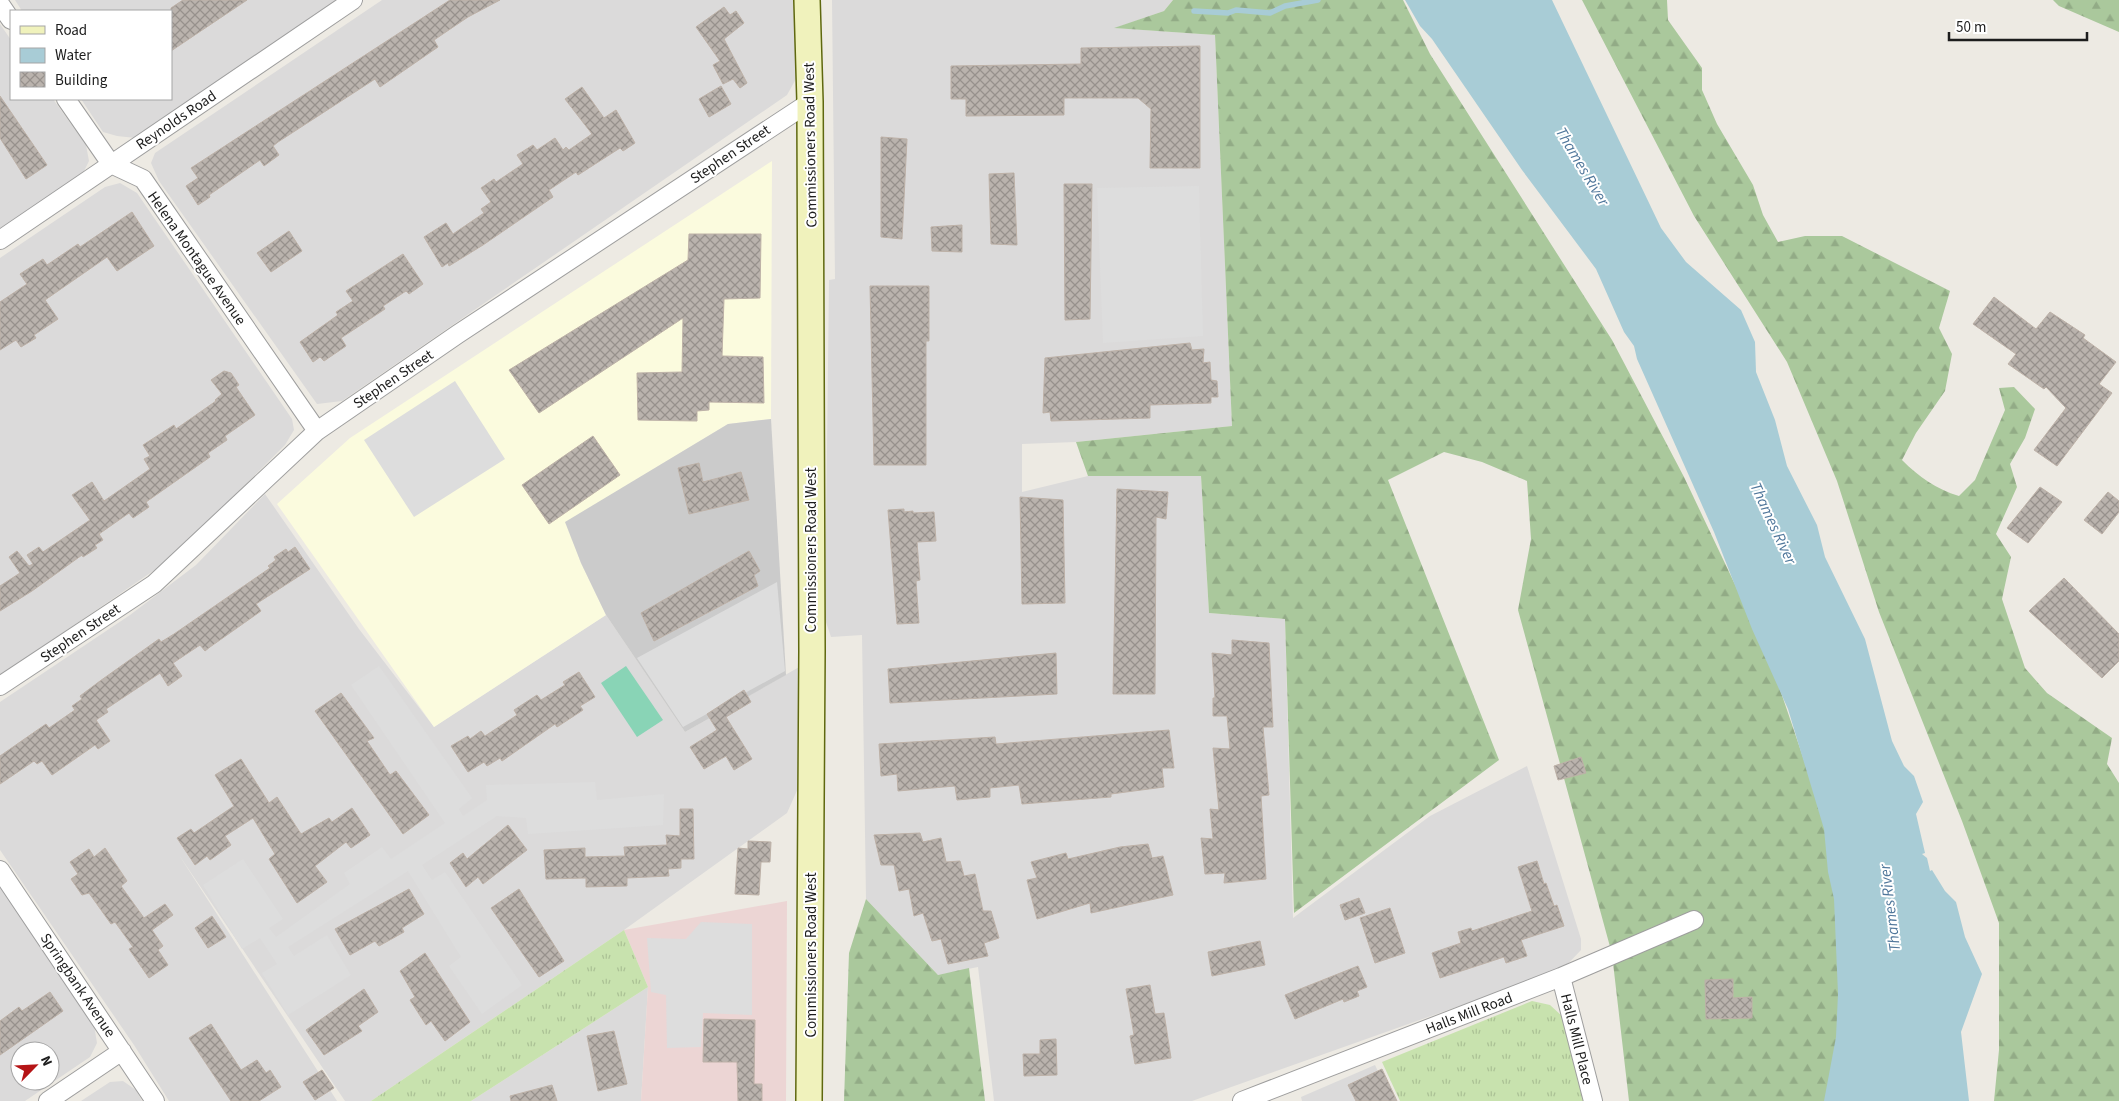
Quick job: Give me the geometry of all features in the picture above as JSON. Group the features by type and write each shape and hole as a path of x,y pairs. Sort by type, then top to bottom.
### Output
{"main road":[{"name":"Commissioners Road West","path":"807,0 810,102 812,651 810,1101"}],"street":[{"name":"Reynolds Road","path":"0,240 353,0"},
{"path":"0,4 10,19"},
{"path":"67,100 111,164"},
{"name":"Stephen Street","path":"0,686 154,584 317,431 491,312 810,102"},
{"name":"Helena Montague Avenue","path":"111,164 143,179 317,431"},
{"name":"Springbank Avenue","path":"0,870 155,1101"},
{"name":"Halls Mill Road","path":"1242,1101 1561,977 1694,920"},
{"name":"Halls Mill Place","path":"1561,977 1593,1101"},
{"path":"48,1101 122,1051"}],"shaded area":[{"path":"15,0 340,0 136,138 103,132 82,100 172,100 172,10 21,10"},
{"path":"382,0 796,0 797,77 787,95 342,401 317,404 159,181 151,163 155,153"},
{"path":"832,0 1173,0 1164,11 1115,28 1215,35 1232,426 1076,442 1022,444 1022,492 1088,476 1201,476 1209,613 1285,619 1293,918 1430,816 1527,766 1581,939 1581,950 1563,969 1192,1101 994,1101 978,967 938,975 866,899 862,635 831,637 825,619 829,280 835,279"},
{"path":"0,24 10,39 10,100 54,100 86,145 89,161 83,173 0,230"},
{"path":"772,161 771,419 728,424 566,522 581,563 606,615 434,727 277,504 350,438"},
{"path":"120,183 137,193 292,419 294,430 285,445 201,529 156,569 0,676 0,258 105,187"},
{"path":"1199,186 1203,336 1103,343 1097,188"},
{"path":"455,381 505,459 414,517 364,440"},
{"path":"771,419 786,675 685,732 606,615 581,563 565,522 728,424"},
{"path":"265,494 359,629 434,727 606,615 685,732 801,666 799,786 787,813 624,930 371,1101 345,1101 179,855 337,1101 169,1101 134,1045 0,850 0,702 130,615 196,565"},
{"path":"777,582 785,671 683,727 637,658"},
{"path":"379,666 472,798 459,809 463,816 487,800 486,785 595,782 597,800 664,794 663,825 528,834 526,818 497,816 422,865 432,880 445,872 522,985 482,1014 449,966 461,957 408,871 288,947 294,956 327,935 351,975 288,1015 262,973 277,964 260,938 242,949 203,885 243,859 283,919 269,928 276,937 350,884 344,873 382,847 391,859 445,823 351,685"},
{"path":"0,886 94,1025 97,1043 90,1057 60,1077 60,1041 10,1041 10,1091 40,1091 25,1101 0,1101"},
{"path":"787,901 786,1101 641,1101 648,987 624,930"},
{"path":"701,922 752,924 752,1015 703,1013 701,1047 667,1048 666,995 651,992 647,938 686,939"},
{"path":"648,987 641,1101 471,1101"},
{"path":"1375,1065 1392,1101 1302,1101 1301,1097"},
{"path":"123,1081 136,1090 142,1101 81,1101 110,1082"}],"green space":[{"path":"1173,0 1403,0 1430,54 1612,340 1684,477 1768,654 1822,813 1862,991 1834,1101 1629,1101 1612,954 1518,610 1531,539 1527,481 1482,462 1444,452 1388,480 1499,760 1294,913 1285,619 1209,613 1201,476 1088,476 1076,442 1232,426 1215,35 1114,28 1164,11"},
{"path":"1582,0 1667,0 1668,20 1702,68 1702,90 1717,124 1753,185 1763,215 1778,242 1805,236 1842,236 1950,291 1939,328 1952,354 1945,391 1916,433 1902,460 1908,466 1935,486 1959,496 1975,480 2005,410 1999,388 2014,387 2035,409 2025,438 2010,464 2017,487 1996,534 2011,557 2002,599 2025,668 2047,693 2112,738 2107,764 2119,783 2119,1101 1994,1101 1999,1050 1999,923 1962,821 1879,612 1837,481 1787,362 1694,216"},
{"path":"2053,0 2119,0 2119,32 2059,6"},
{"path":"626,666 663,720 637,737 601,683"},
{"path":"866,899 938,975 969,968 985,1101 844,1101 849,953"},
{"path":"624,930 648,987 471,1101 371,1101"},
{"path":"1532,1001 1550,1005 1562,1016 1585,1101 1400,1101 1382,1062"}],"water":[{"name":"Thames River","path":"1405,0 1552,0 1661,228 1686,262 1741,310 1755,342 1756,372 1775,420 1787,466 1817,525 1825,557 1865,639 1892,741 1904,766 1914,776 1923,802 1916,814 1925,853 1922,854 1927,858 1930,871 1932,870 1945,891 1956,902 1965,937 1982,974 1961,1032 1969,1101 1824,1101 1836,1037 1838,994 1834,899 1828,872 1824,829 1788,709 1752,629 1714,532 1637,359 1634,346 1624,332 1596,269 1522,170 1432,39 1420,26"}],"building":[{"path":"183,0 247,0 172,50 171,8"},
{"path":"450,0 500,0 468,17 434,40 438,47 380,87 375,79 278,142 273,146 279,155 264,166 260,160 209,195 210,197 198,205 186,186 198,178 191,168"},
{"path":"724,7 730,15 736,11 744,23 724,39 747,83 740,88 733,79 723,84 713,65 720,61 696,27"},
{"path":"1200,46 1200,168 1150,168 1151,109 1138,98 1064,98 1064,115 966,116 966,99 951,99 951,66 1081,64 1081,48"},
{"path":"721,86 731,104 709,117 699,99"},
{"path":"582,87 604,118 616,110 635,143 623,151 620,148 578,175 576,172 549,190 553,197 483,245 449,266 448,263 442,267 424,237 446,223 453,234 484,213 481,209 491,202 481,188 494,179 496,182 523,164 517,155 533,145 537,150 555,138 563,150 566,147 569,150 592,134 565,99"},
{"path":"0,96 47,165 26,179 0,138"},
{"path":"881,137 907,139 902,239 881,237"},
{"path":"1014,173 1017,245 991,244 989,174"},
{"path":"1064,184 1092,184 1090,319 1065,320"},
{"path":"132,212 154,246 117,271 107,257 45,300 58,319 34,335 36,338 21,347 16,340 0,350 0,302 27,284 20,274 43,259 47,265 78,244 80,247"},
{"path":"962,225 962,252 932,251 931,227"},
{"path":"289,231 302,251 271,272 257,253"},
{"path":"689,234 761,234 760,298 724,299 722,356 763,357 764,403 709,402 709,410 697,411 697,421 638,420 637,373 682,372 683,318 539,413 509,370 688,260"},
{"path":"403,254 423,284 409,294 406,291 383,306 385,309 341,338 346,346 324,361 320,357 313,362 300,342 338,315 336,312 353,301 346,291"},
{"path":"870,286 929,286 929,341 926,341 926,465 874,465"},
{"path":"1994,297 2036,329 2050,312 2085,335 2083,338 2116,362 2099,384 2112,393 2057,466 2034,450 2066,408 2046,387 2044,389 2008,364 2016,354 1973,324"},
{"path":"1190,343 1192,350 1204,349 1203,363 1210,362 1211,380 1217,381 1218,397 1211,397 1211,403 1150,405 1150,418 1051,421 1050,412 1043,413 1045,358"},
{"path":"224,371 231,373 239,385 236,387 255,415 225,436 227,440 208,453 210,457 146,502 149,507 133,518 129,513 99,534 103,540 95,545 97,548 83,557 82,555 32,591 0,611 0,586 20,573 9,557 17,551 29,566 33,564 27,555 39,547 43,552 90,520 72,495 92,482 104,501 150,469 144,459 150,456 143,445 174,425 176,429 216,401 222,394 211,380"},
{"path":"593,436 620,475 549,524 522,485"},
{"path":"699,463 703,482 741,472 749,500 689,514 678,468"},
{"path":"2040,487 2062,502 2028,543 2007,528"},
{"path":"1117,489 1168,492 1166,519 1156,517 1155,694 1113,694"},
{"path":"2108,492 2119,501 2119,512 2102,534 2084,520"},
{"path":"1020,497 1063,500 1065,603 1022,604"},
{"path":"904,509 904,512 913,511 913,513 934,512 936,541 917,542 920,580 916,581 919,623 897,624 888,510"},
{"path":"295,547 310,569 256,604 261,611 205,651 200,645 173,663 182,676 168,686 160,673 106,709 108,712 96,720 110,741 98,749 95,745 52,775 42,761 37,764 34,761 0,784 0,756 46,724 49,728 75,710 72,706 82,699 80,696 100,681 159,639 161,642 174,634 270,568 268,566 276,560 274,557 286,549 288,552"},
{"path":"749,551 760,571 754,575 758,586 654,641 641,613"},
{"path":"2064,578 2119,634 2119,661 2102,678 2029,611"},
{"path":"1232,640 1269,643 1273,727 1263,727 1269,795 1261,796 1266,879 1224,883 1225,873 1205,874 1201,838 1213,839 1210,809 1219,810 1213,748 1230,749 1227,716 1213,716 1213,698 1215,698 1212,653 1232,655"},
{"path":"1056,653 1057,694 890,703 888,669"},
{"path":"579,672 595,697 580,706 583,710 557,727 555,724 502,761 500,758 487,766 484,762 468,772 451,746 468,736 470,739 481,731 485,736 517,715 514,710 537,695 541,700 565,685 563,682"},
{"path":"744,690 751,702 726,717 752,759 734,770 726,756 704,769 690,747 717,730 707,714"},
{"path":"341,693 374,738 367,741 390,775 396,771 429,815 403,834 315,711"},
{"path":"1169,730 1174,768 1162,768 1164,787 1111,794 1111,797 1022,804 1019,785 990,788 990,797 957,800 955,786 898,791 897,774 881,776 879,744 995,737 996,744"},
{"path":"1581,757 1586,773 1558,780 1554,766"},
{"path":"241,759 269,803 277,797 301,834 329,818 332,822 352,808 370,835 351,848 346,842 315,866 327,882 297,903 269,859 275,854 253,818 225,836 231,845 210,860 207,856 195,865 177,838 191,829 194,833 234,806 215,775"},
{"path":"680,809 693,809 694,859 681,859 681,868 668,869 669,876 627,878 627,886 586,887 586,878 546,879 544,850 585,848 585,857 625,856 624,847 667,845 666,835 680,836"},
{"path":"508,825 527,850 483,884 478,877 466,887 450,863 463,853 467,859"},
{"path":"920,833 923,842 941,838 946,862 960,861 964,876 975,874 983,911 991,911 999,938 984,943 988,956 948,964 941,939 932,941 923,913 914,916 909,889 899,891 894,865 881,865 874,835"},
{"path":"748,841 771,842 770,862 761,862 759,895 735,894 738,848 748,849"},
{"path":"1148,844 1152,858 1163,856 1173,895 1091,913 1090,903 1037,919 1027,880 1037,878 1031,862 1066,853 1068,859 1120,847"},
{"path":"105,848 127,881 121,886 144,918 165,904 173,915 152,930 163,946 158,950 168,965 149,978 129,949 133,947 115,922 111,924 89,893 82,895 71,879 78,874 70,862 89,849 94,857"},
{"path":"1537,861 1544,884 1546,883 1554,906 1557,905 1564,926 1521,940 1527,956 1506,963 1504,957 1440,978 1432,953 1461,943 1458,932 1471,928 1472,931 1532,911 1518,867"},
{"path":"409,889 424,914 402,928 404,932 379,946 375,941 350,955 335,929"},
{"path":"519,889 564,961 539,977 491,908"},
{"path":"1359,898 1365,913 1345,920 1340,905"},
{"path":"1390,908 1405,953 1375,963 1360,918"},
{"path":"212,916 226,937 208,948 195,928"},
{"path":"1260,941 1265,965 1212,976 1208,952"},
{"path":"425,953 470,1022 445,1041 431,1021 426,1025 410,1000 415,997 400,971"},
{"path":"1358,966 1367,987 1357,991 1359,996 1344,1002 1343,999 1295,1019 1285,995"},
{"path":"1733,979 1733,998 1752,997 1752,1018 1706,1019 1705,980"},
{"path":"1150,985 1155,1014 1164,1013 1171,1058 1135,1064 1130,1036 1134,1035 1126,989"},
{"path":"364,989 378,1012 358,1026 362,1031 324,1055 306,1030"},
{"path":"50,992 63,1011 20,1041 10,1041 10,1048 0,1055 0,1021 19,1007 22,1011"},
{"path":"704,1019 755,1020 754,1084 762,1084 762,1101 738,1101 737,1062 703,1062"},
{"path":"211,1024 241,1070 257,1060 266,1073 270,1070 281,1087 259,1101 231,1101 189,1038"},
{"path":"614,1031 627,1084 598,1091 587,1036"},
{"path":"1056,1039 1057,1075 1024,1076 1023,1054 1040,1054 1040,1040"},
{"path":"1382,1069 1397,1101 1356,1101 1348,1085"},
{"path":"322,1070 334,1088 315,1100 303,1082"},
{"path":"552,1085 557,1101 511,1101 510,1096"}],"waterway":[{"path":"1194,11 1228,13 1236,10 1270,13 1285,6 1318,0"}]}
